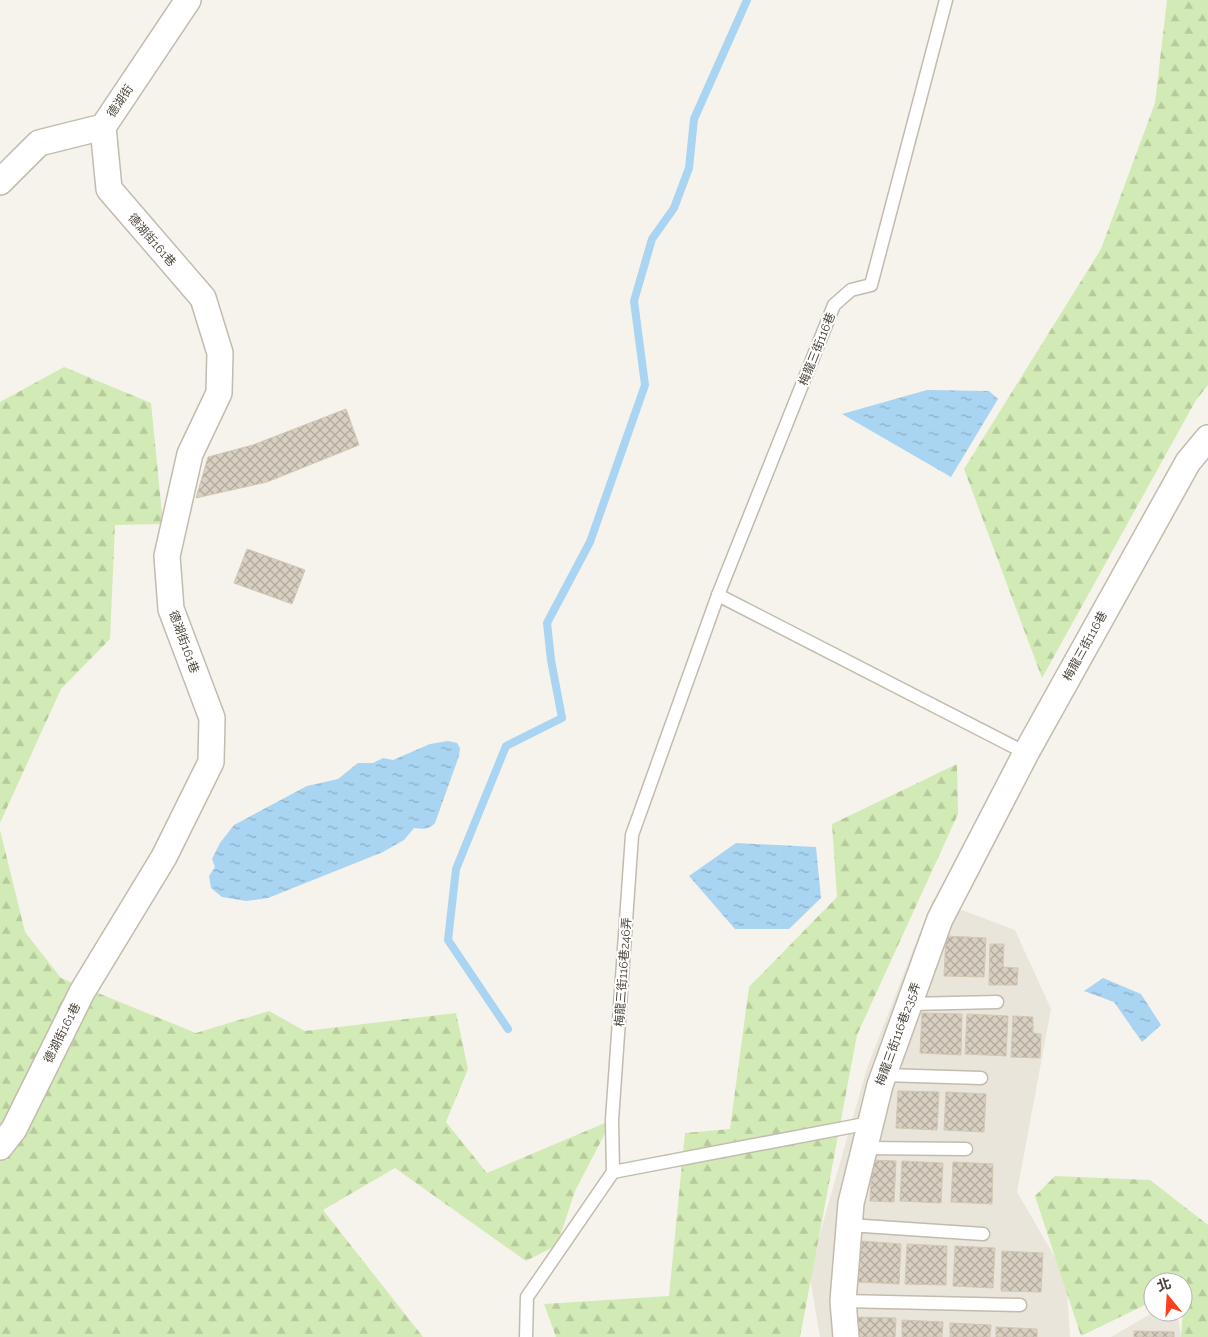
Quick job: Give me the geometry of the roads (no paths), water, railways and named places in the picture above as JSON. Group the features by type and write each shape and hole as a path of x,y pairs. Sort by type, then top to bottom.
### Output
{"street":[{"name":"德湖街","path":"0,182 39,143 103,127 188,0"},
{"name":"德湖街161巷","path":"0,1146 14,1129 82,992 164,857 211,762 212,718 172,609 167,556 190,454 219,393 220,353 203,298 109,189 103,127"},
{"name":"梅龍三街116巷","path":"1026,753 1188,462 1208,438"},
{"name":"梅龍三街116巷235弄","path":"846,1337 843,1301 851,1203 883,1075 940,919 1026,753"}],"lane":[{"name":"梅龍三街116巷","path":"718,595 834,305 851,290 871,285 946,0"},
{"path":"718,595 1026,753"},
{"name":"梅龍三街116巷246弄","path":"613,1172 612,1120 632,835 718,595"},
{"path":"909,1004 997,1002"},
{"path":"883,1075 981,1078"},
{"path":"526,1337 527,1297 613,1172 870,1123"},
{"path":"864,1148 966,1149"},
{"path":"850,1225 983,1234"},
{"path":"843,1301 1020,1305"}],"water":[{"path":"927,390 989,391 998,399 951,477 842,414"},
{"path":"448,741 457,743 460,748 459,756 435,823 430,827 423,829 414,828 404,840 383,852 268,898 246,901 222,897 211,888 209,876 215,867 212,859 220,843 234,825 307,786 338,779 358,763 373,763 383,758 393,760 430,744"},
{"path":"736,843 816,847 821,898 789,929 735,929 689,876"},
{"path":"1103,978 1141,994 1161,1025 1142,1042 1114,1002 1084,991"}],"waterway":[{"path":"508,1029 448,940 456,869 506,746 562,718 551,660 547,623 590,542 645,385 634,301 652,239 674,208 689,168 694,119 747,0"}]}
